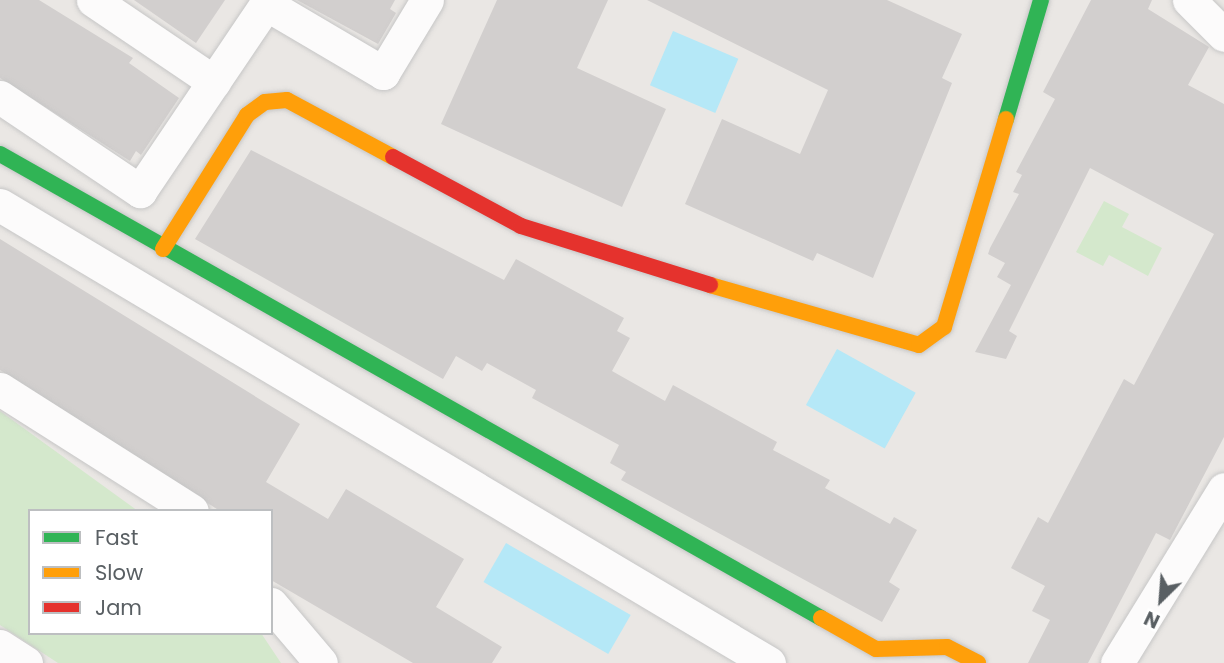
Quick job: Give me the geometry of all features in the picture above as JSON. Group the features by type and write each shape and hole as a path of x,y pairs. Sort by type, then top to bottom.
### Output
{"street":[{"path":"93,0 214,82"},
{"path":"0,97 140,191 266,2 383,73 427,0"},
{"path":"163,249 247,115 265,102 287,100 520,226 839,326 919,345 944,327 1041,0"},
{"path":"1189,0 1224,35"},
{"path":"0,154 163,249 876,649 947,647 978,663"},
{"path":"0,205 769,663"},
{"path":"0,389 189,509"},
{"path":"1117,663 1224,489"},
{"path":"273,606 321,663"},
{"path":"0,646 26,663"}],"green space":[{"path":"1104,201 1129,214 1122,227 1162,248 1148,276 1109,255 1103,266 1076,252"},
{"path":"0,411 135,509 28,509 28,635 262,635 281,663 58,663 0,625"}],"water":[{"path":"673,31 738,59 715,113 650,85"},
{"path":"837,349 916,393 885,449 806,405"},
{"path":"506,543 631,615 608,654 484,582"}],"building":[{"path":"0,0 39,0 133,58 129,63 179,98 141,155 136,151 130,161 0,78"},
{"path":"134,0 225,0 196,43"},
{"path":"297,0 395,0 390,9 396,13 378,44"},
{"path":"497,0 608,0 577,68 666,109 622,207 441,124"},
{"path":"647,0 887,0 962,34 942,78 952,83 873,278 817,253 813,261 685,204 722,119 800,154 828,90"},
{"path":"1091,0 1152,0 1148,9 1209,47 1188,85 1224,104 1224,437 1170,540 1156,533 1088,663 1028,663 1050,620 1032,611 1045,586 1011,568 1038,517 1048,523 1124,379 1134,385 1214,234 1090,168 1009,331 1017,336 1006,359 975,352 1011,285 997,277 1005,263 988,254 1019,194 1013,192 1022,175 1016,172 1055,99 1043,92"},
{"path":"251,150 504,280 516,259 624,318 617,331 630,338 612,371 665,401 673,385 777,442 773,450 830,480 825,488 890,524 894,517 917,530 889,582 900,589 882,622 621,480 626,472 610,463 619,445 532,398 536,390 487,363 482,371 456,356 443,379 195,239"},
{"path":"0,239 300,424 266,482 328,519 346,489 464,559 436,607 502,647 492,663 413,663 273,581 273,509 217,509 0,370"}],"traffic: fast":[{"path":"1006,119 1041,0"},
{"path":"0,154 821,618"}],"traffic: slow":[{"path":"163,249 247,115 265,102 287,100 393,157"},
{"path":"710,285 919,345 944,327 1006,119"},
{"path":"821,618 876,649 947,647 978,663"}],"traffic: jam":[{"path":"393,157 521,226 710,285"}]}
